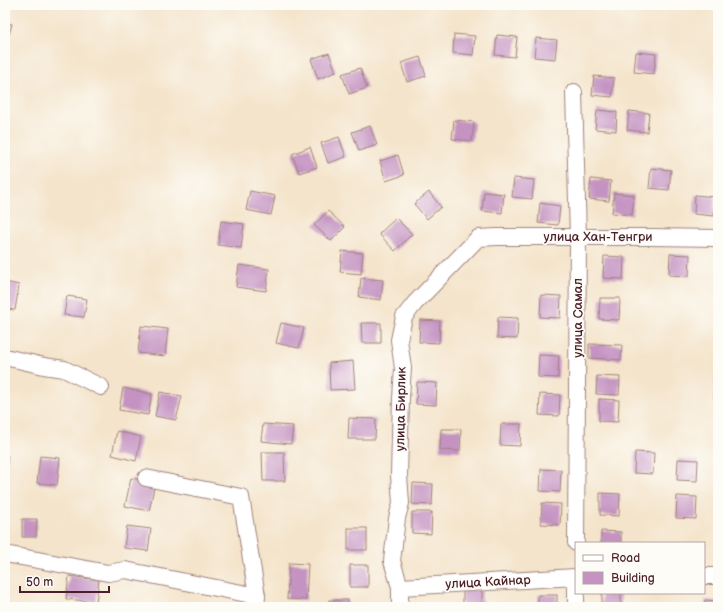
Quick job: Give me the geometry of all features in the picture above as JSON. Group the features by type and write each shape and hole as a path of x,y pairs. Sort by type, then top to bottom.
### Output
{"street":[{"name":"улица Самал","path":"574,92 578,237 576,542"},
{"name":"улица Хан-Тенгри","path":"478,238 718,238"},
{"name":"улица Бирлик","path":"400,607 400,587 392,561 397,518 401,503 399,475 403,368 399,340 404,317 415,303 478,238"},
{"path":"5,357 64,369 101,386"},
{"path":"5,554 108,573 125,570 256,602 241,497 146,478"},
{"path":"705,576 718,576"},
{"name":"улица Кайнар","path":"400,587 575,577"},
{"path":"576,594 576,607"}],"building":[{"path":"5,23 12,24 7,42 5,42"},
{"path":"454,34 475,36 473,55 453,53"},
{"path":"497,35 517,37 515,57 495,55"},
{"path":"536,38 557,40 555,59 534,57"},
{"path":"636,52 656,54 654,74 634,72"},
{"path":"329,53 336,72 318,79 311,59"},
{"path":"420,57 426,76 407,82 401,63"},
{"path":"360,68 367,88 349,94 342,74"},
{"path":"594,76 614,78 612,97 592,95"},
{"path":"597,110 617,112 616,131 595,129"},
{"path":"629,111 649,113 647,132 627,130"},
{"path":"454,120 474,122 472,141 452,139"},
{"path":"370,126 377,145 359,151 352,132"},
{"path":"339,137 346,157 328,163 321,143"},
{"path":"310,147 317,167 299,173 292,154"},
{"path":"398,155 404,175 386,181 380,161"},
{"path":"651,168 671,170 669,190 649,188"},
{"path":"514,178 534,180 532,199 512,197"},
{"path":"591,179 611,181 609,201 589,199"},
{"path":"250,191 275,196 271,215 246,210"},
{"path":"429,192 441,207 427,219 414,204"},
{"path":"484,192 504,194 502,213 482,211"},
{"path":"614,193 634,195 632,215 612,213"},
{"path":"695,195 715,197 714,216 694,214"},
{"path":"540,203 560,206 558,225 538,223"},
{"path":"328,211 345,227 331,241 314,225"},
{"path":"396,218 412,234 395,251 379,234"},
{"path":"221,221 244,224 241,248 218,245"},
{"path":"342,251 363,253 361,274 340,272"},
{"path":"670,254 690,255 689,276 669,275"},
{"path":"604,256 624,257 623,279 603,278"},
{"path":"239,265 269,269 266,291 236,287"},
{"path":"361,278 383,280 381,300 359,297"},
{"path":"5,282 19,285 15,310 5,309"},
{"path":"541,295 561,296 560,318 540,317"},
{"path":"67,296 87,299 84,317 64,315"},
{"path":"600,298 620,298 619,320 599,319"},
{"path":"498,317 518,318 517,339 497,338"},
{"path":"420,320 440,321 439,343 419,342"},
{"path":"281,323 304,328 299,348 276,343"},
{"path":"361,323 381,323 381,343 362,343"},
{"path":"141,326 168,329 165,356 138,353"},
{"path":"589,344 622,345 621,360 589,358"},
{"path":"539,355 559,356 558,378 538,377"},
{"path":"353,361 355,389 330,390 329,363"},
{"path":"597,376 620,377 619,395 596,394"},
{"path":"715,379 718,379 718,400 714,400"},
{"path":"417,382 437,383 436,405 416,404"},
{"path":"123,388 152,394 148,415 119,410"},
{"path":"160,392 182,396 176,420 155,416"},
{"path":"540,394 560,395 559,416 539,415"},
{"path":"599,399 619,400 618,422 599,421"},
{"path":"349,418 376,419 375,439 348,439"},
{"path":"263,424 293,426 291,444 261,441"},
{"path":"501,424 521,424 520,446 500,445"},
{"path":"441,429 461,429 460,451 440,450"},
{"path":"117,431 141,437 136,461 112,455"},
{"path":"262,452 284,452 285,481 263,481"},
{"path":"635,452 654,453 653,474 634,473"},
{"path":"5,455 8,456 6,468 5,468"},
{"path":"40,456 60,458 57,485 37,483"},
{"path":"678,459 698,460 697,481 677,480"},
{"path":"541,469 561,470 560,492 540,491"},
{"path":"131,478 155,483 149,511 125,506"},
{"path":"413,483 433,484 432,505 412,504"},
{"path":"600,493 620,494 619,516 600,515"},
{"path":"677,496 697,497 696,519 676,518"},
{"path":"542,503 561,504 560,525 541,524"},
{"path":"412,512 432,512 431,534 412,533"},
{"path":"22,519 37,519 36,537 22,537"},
{"path":"127,526 151,529 148,551 124,548"},
{"path":"348,528 367,528 367,550 348,550"},
{"path":"601,531 621,532 621,542 601,542"},
{"path":"289,563 308,564 306,600 287,599"},
{"path":"350,565 368,565 368,587 350,587"},
{"path":"69,576 99,580 96,602 66,599"},
{"path":"463,589 482,590 482,607 463,607"},
{"path":"602,594 621,594 621,607 602,607"},
{"path":"538,595 557,595 557,607 538,607"},
{"path":"329,600 348,600 348,607 329,607"},
{"path":"705,600 718,601 718,607 705,607"}]}
